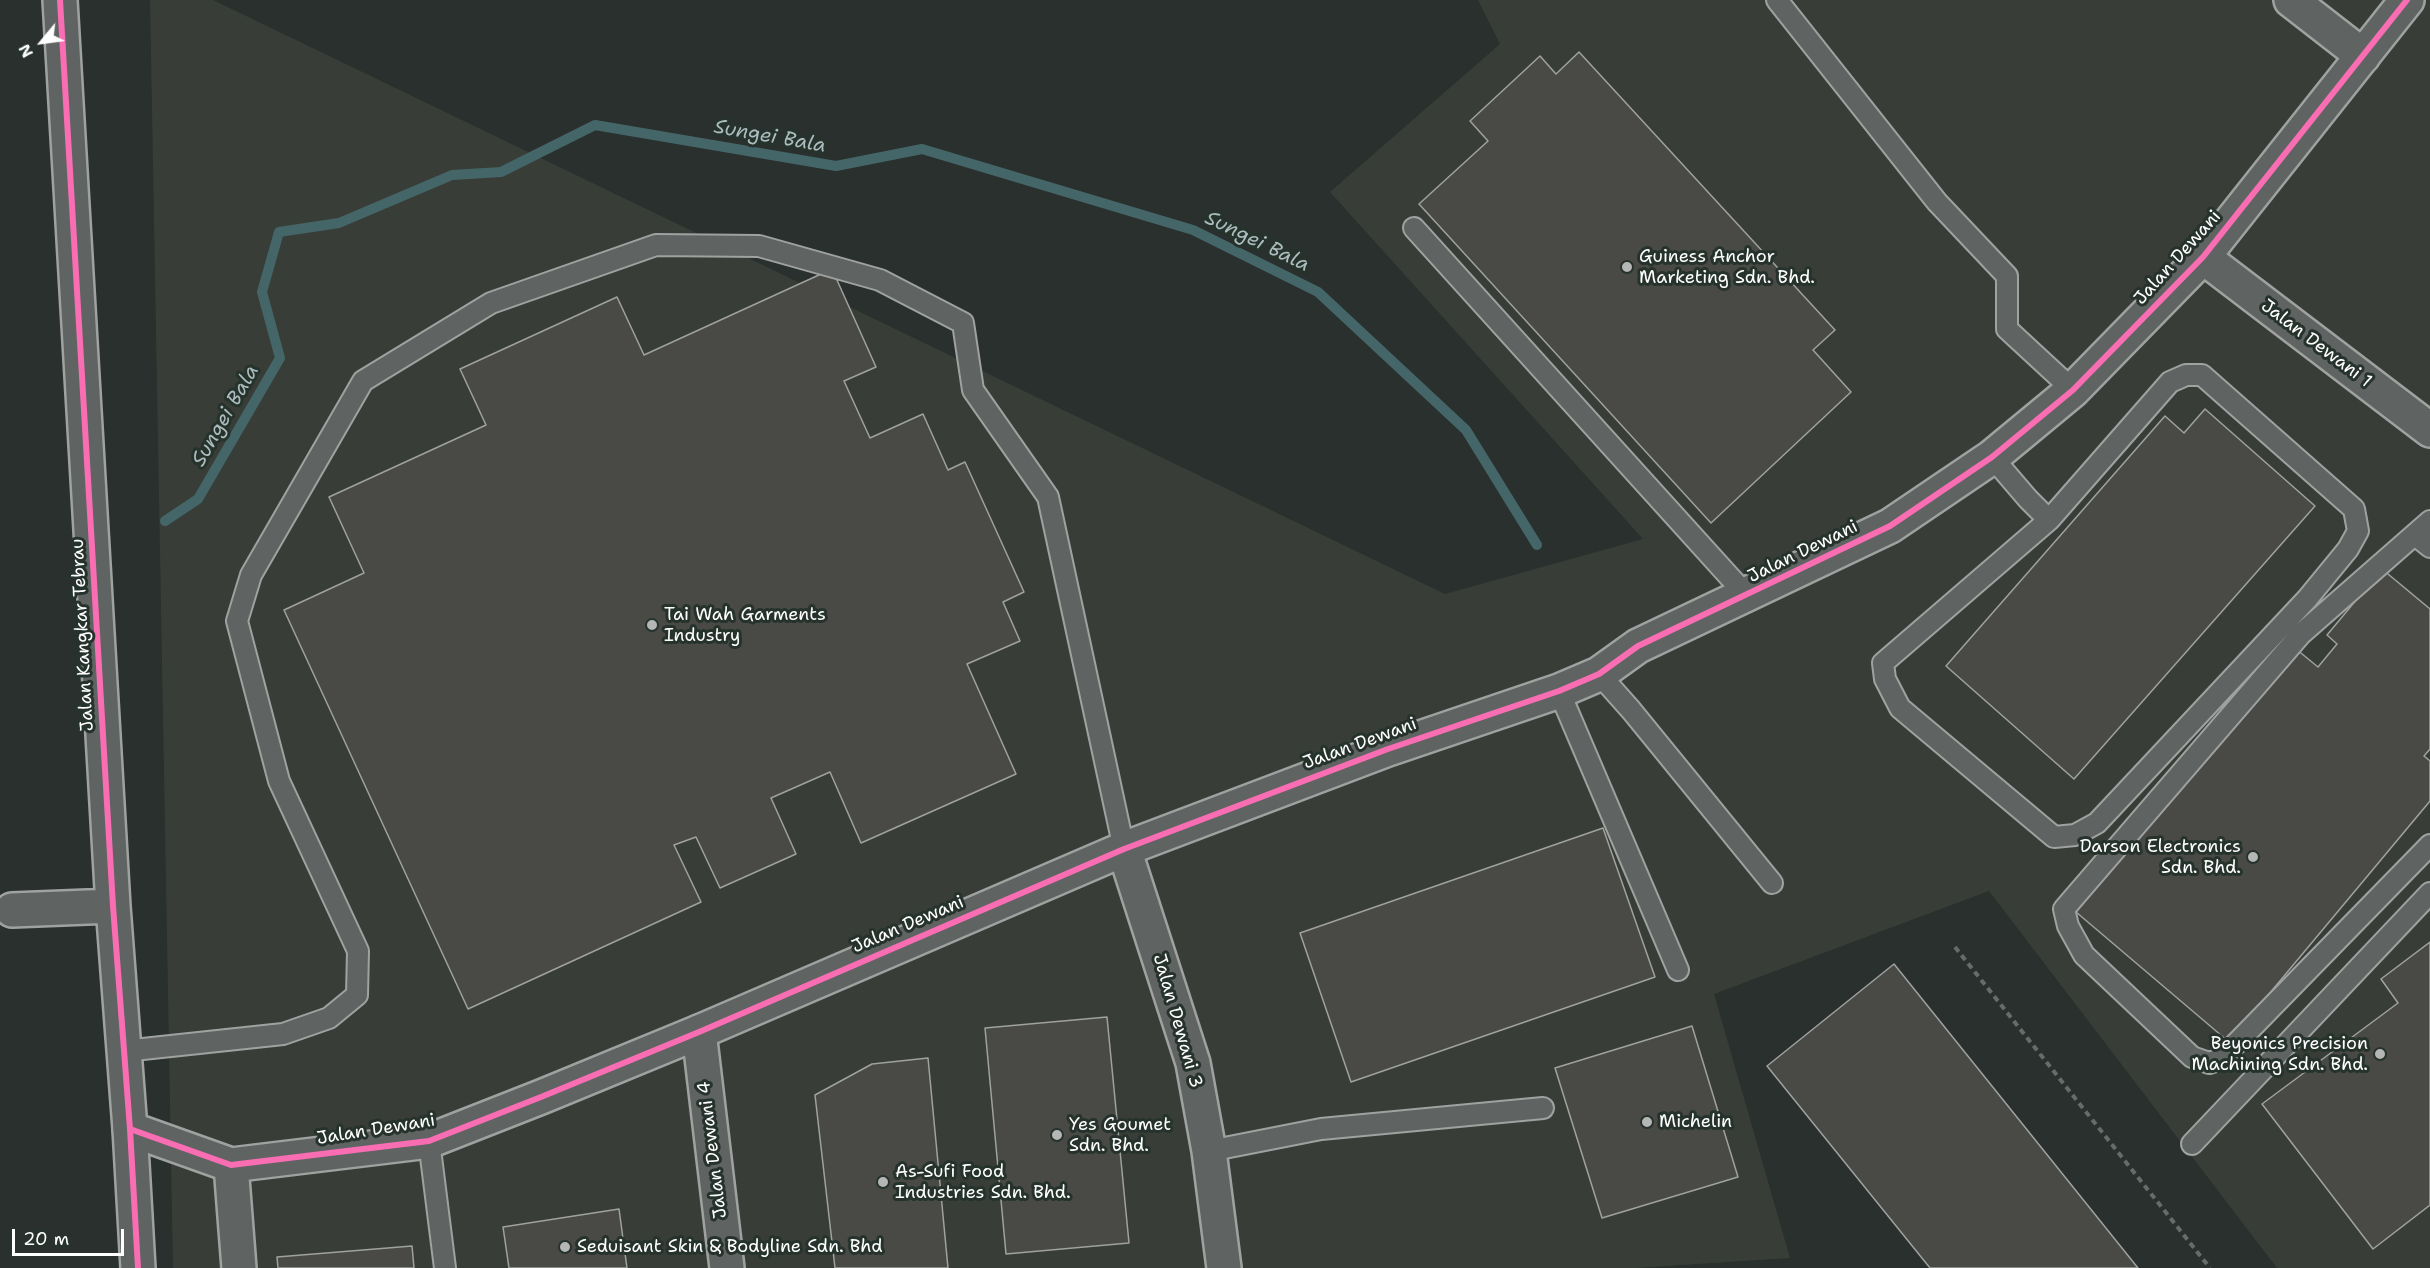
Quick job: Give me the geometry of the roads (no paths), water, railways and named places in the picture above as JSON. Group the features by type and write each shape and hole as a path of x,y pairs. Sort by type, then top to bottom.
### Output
{"street":[{"name":"Jalan Kangkar Tebrau","path":"60,0 138,1268"},
{"path":"2290,0 2363,56"},
{"name":"Jalan Dewani","path":"130,1129 231,1165 429,1140 699,1032 1124,849 1388,749 1559,691 1599,674 1638,646 1890,526 1992,457 2073,390 2203,257 2407,0"},
{"name":"Jalan Dewani 1","path":"2203,257 2430,430"},
{"name":"Jalan Dewani 3","path":"1124,849 1193,1063 1209,1151 1224,1268"},
{"path":"12,910 114,906"},
{"name":"Jalan Dewani 4","path":"699,1032 728,1268"},
{"path":"231,1165 238,1268"}],"lane":[{"path":"1777,0 1937,202 2007,276 2007,329 2073,390"},
{"path":"1414,228 1747,596"},
{"path":"124,1051 283,1034 329,1018 357,995 358,951 279,781 237,621 251,575 363,381 490,303 656,245 759,246 880,280 963,323 973,390 1048,498 1124,849"},
{"path":"2186,375 2202,375 2354,509 2358,531 2348,549 2307,599 2097,823 2075,835 2054,837 1900,708 1885,679 1883,663 2049,520 2170,382 2186,375"},
{"path":"1992,457 2049,520"},
{"path":"2430,521 2422,541 2301,634 2064,909 2068,926 2084,955 2192,1057 2209,1063 2221,1059 2430,845"},
{"path":"1599,674 1638,718 1772,883"},
{"path":"1559,691 1678,970"},
{"path":"2193,1144 2430,893"},
{"path":"1209,1151 1321,1129 1543,1108"},
{"path":"429,1140 445,1268"}],"waterway":[{"name":"Sungei Bala","path":"165,521 198,499 280,358 262,292 279,232 339,223 452,175 501,172 595,125 836,166 922,149 1193,230 1318,292 1466,430 1537,545"}],"place":[{"name":"Guiness Anchor Marketing Sdn. Bhd.","path":"1627,267"},
{"name":"Tai Wah Garments Industry","path":"652,625"},
{"name":"Darson Electronics Sdn. Bhd.","path":"2253,857"},
{"name":"Beyonics Precision Machining Sdn. Bhd.","path":"2380,1054"},
{"name":"Michelin","path":"1647,1122"},
{"name":"Yes Goumet Sdn. Bhd.","path":"1057,1135"},
{"name":"As-Sufi Food Industries Sdn. Bhd.","path":"883,1182"},
{"name":"Seduisant Skin & Bodyline Sdn. Bhd","path":"565,1247"}]}
